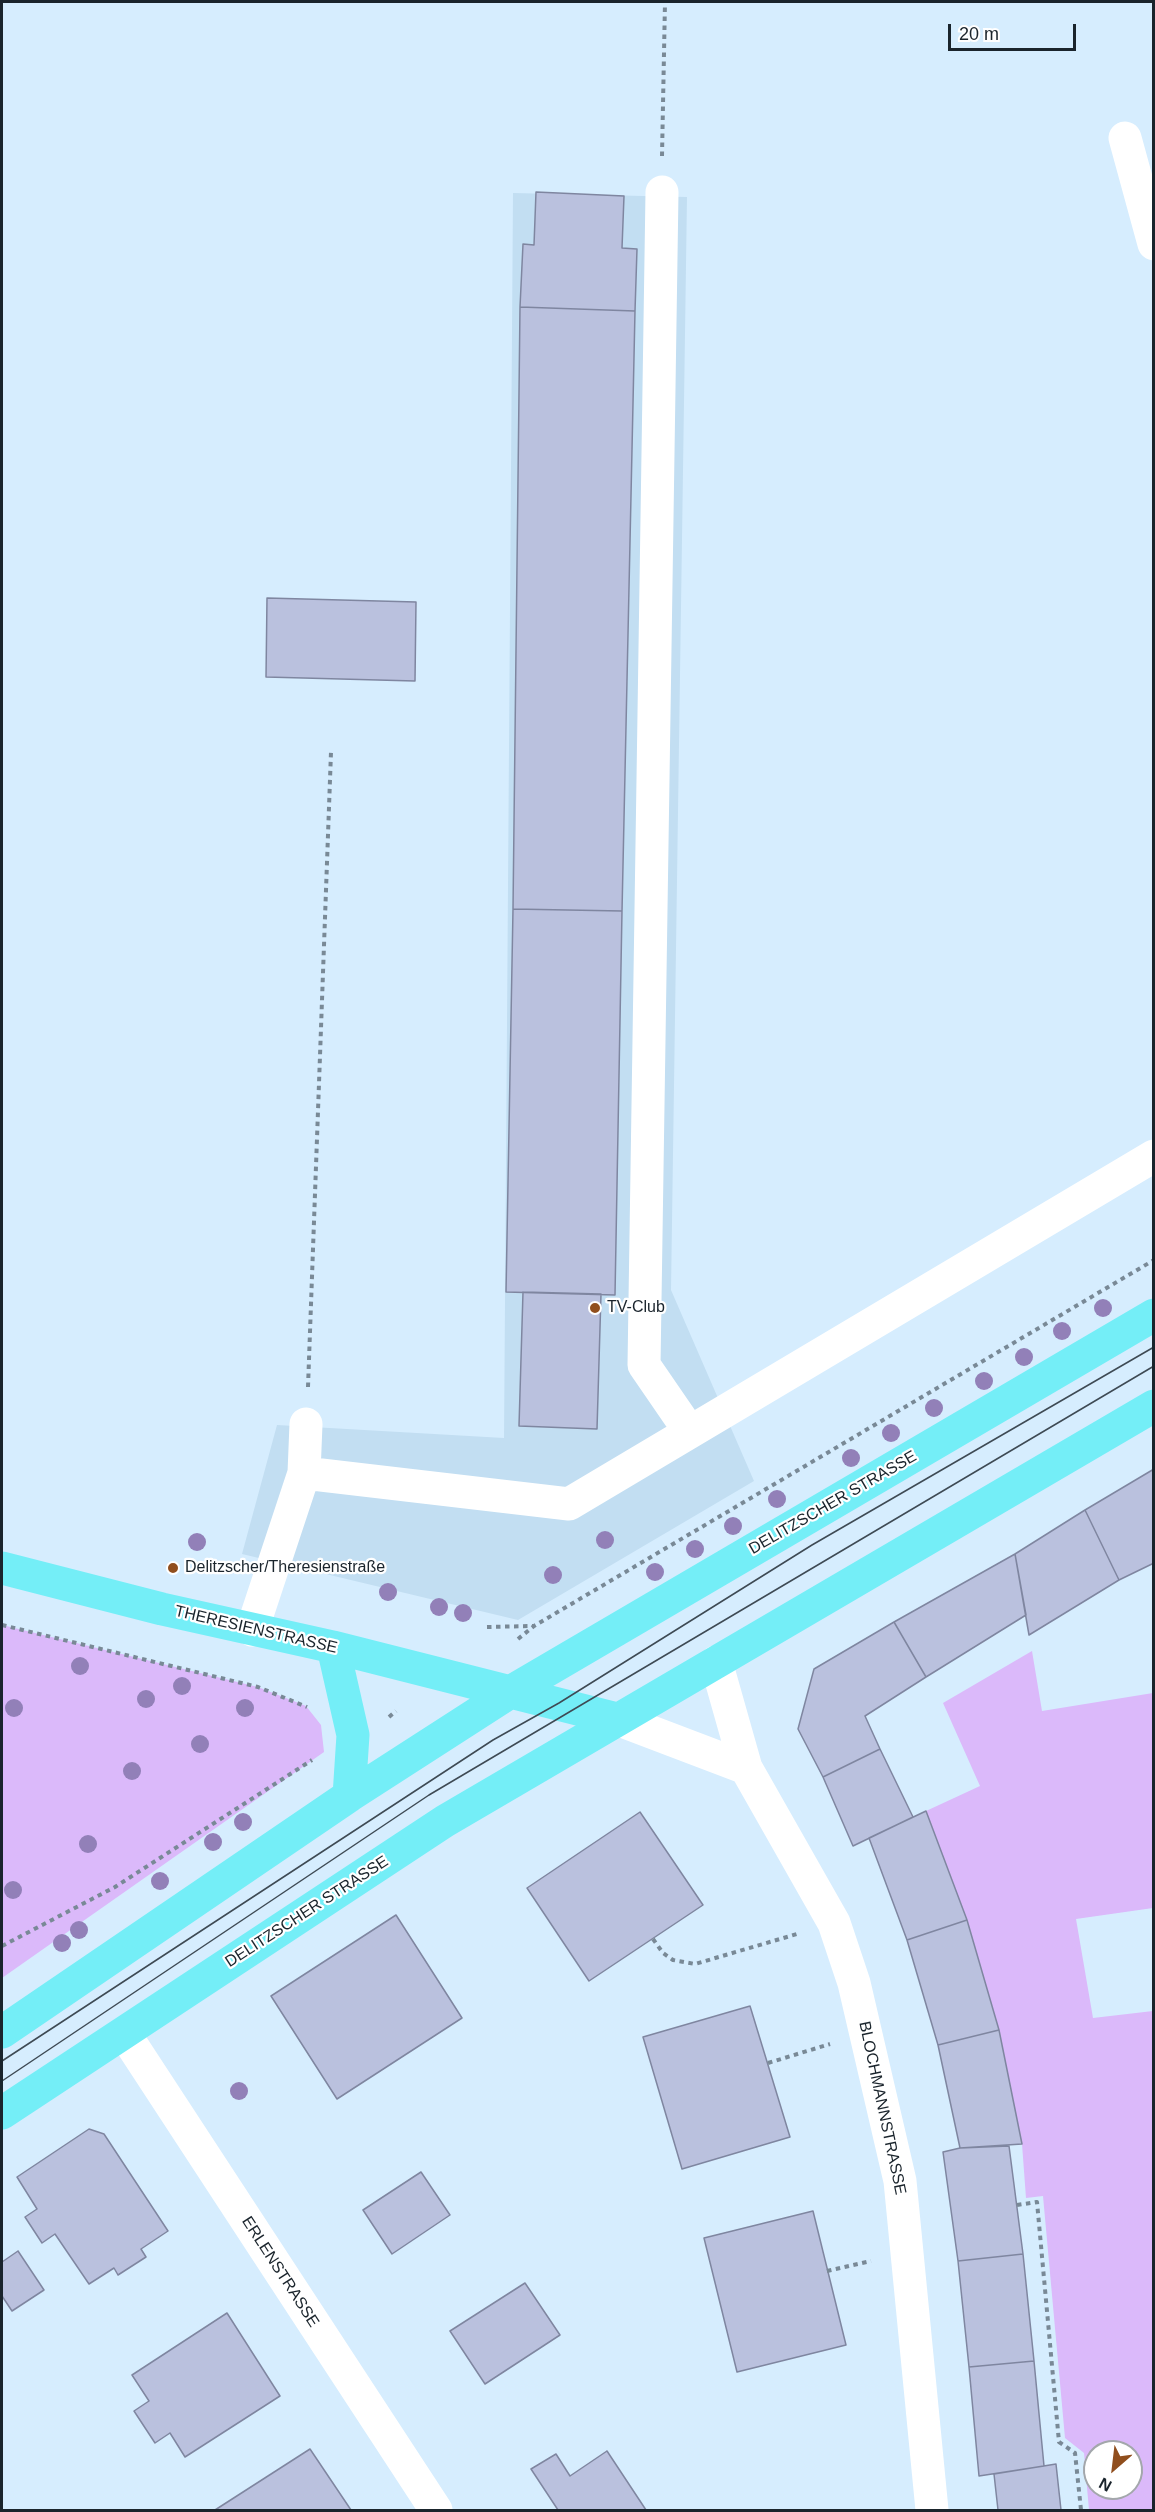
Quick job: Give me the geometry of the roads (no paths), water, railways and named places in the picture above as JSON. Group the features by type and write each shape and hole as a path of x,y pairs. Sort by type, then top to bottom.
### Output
{"main road":[{"name":"DELITZSCHER STRASSE","path":"2,2032 349,1796 512,1691 1154,1315"},
{"name":"DELITZSCHER STRASSE","path":"2,2113 445,1821 1154,1406"},
{"name":"THERESIENSTRASSE","path":"2,1568 512,1691"},
{"path":"333,1647 353,1735 349,1796"},
{"path":"512,1691 617,1719"}],"street":[{"path":"1125,138 1154,244"},
{"path":"662,192 644,1365 690,1432"},
{"path":"304,1473 569,1504 1154,1156"},
{"path":"252,1630 304,1473 306,1424"},
{"name":"BLOCHMANNSTRASSE","path":"716,1662 746,1768 834,1923 854,1983 900,2181 932,2511"},
{"path":"617,1719 746,1768"},
{"name":"ERLENSTRASSE","path":"124,2033 436,2511"}],"tram line":[{"path":"2,2061 493,1740 559,1703 812,1545 1154,1347"},
{"path":"2,2081 429,1795 1154,1366"}],"place":[{"name":"TV-Club","path":"595,1308"},
{"name":"Delitzscher/Theresienstraße","path":"173,1568"}]}
